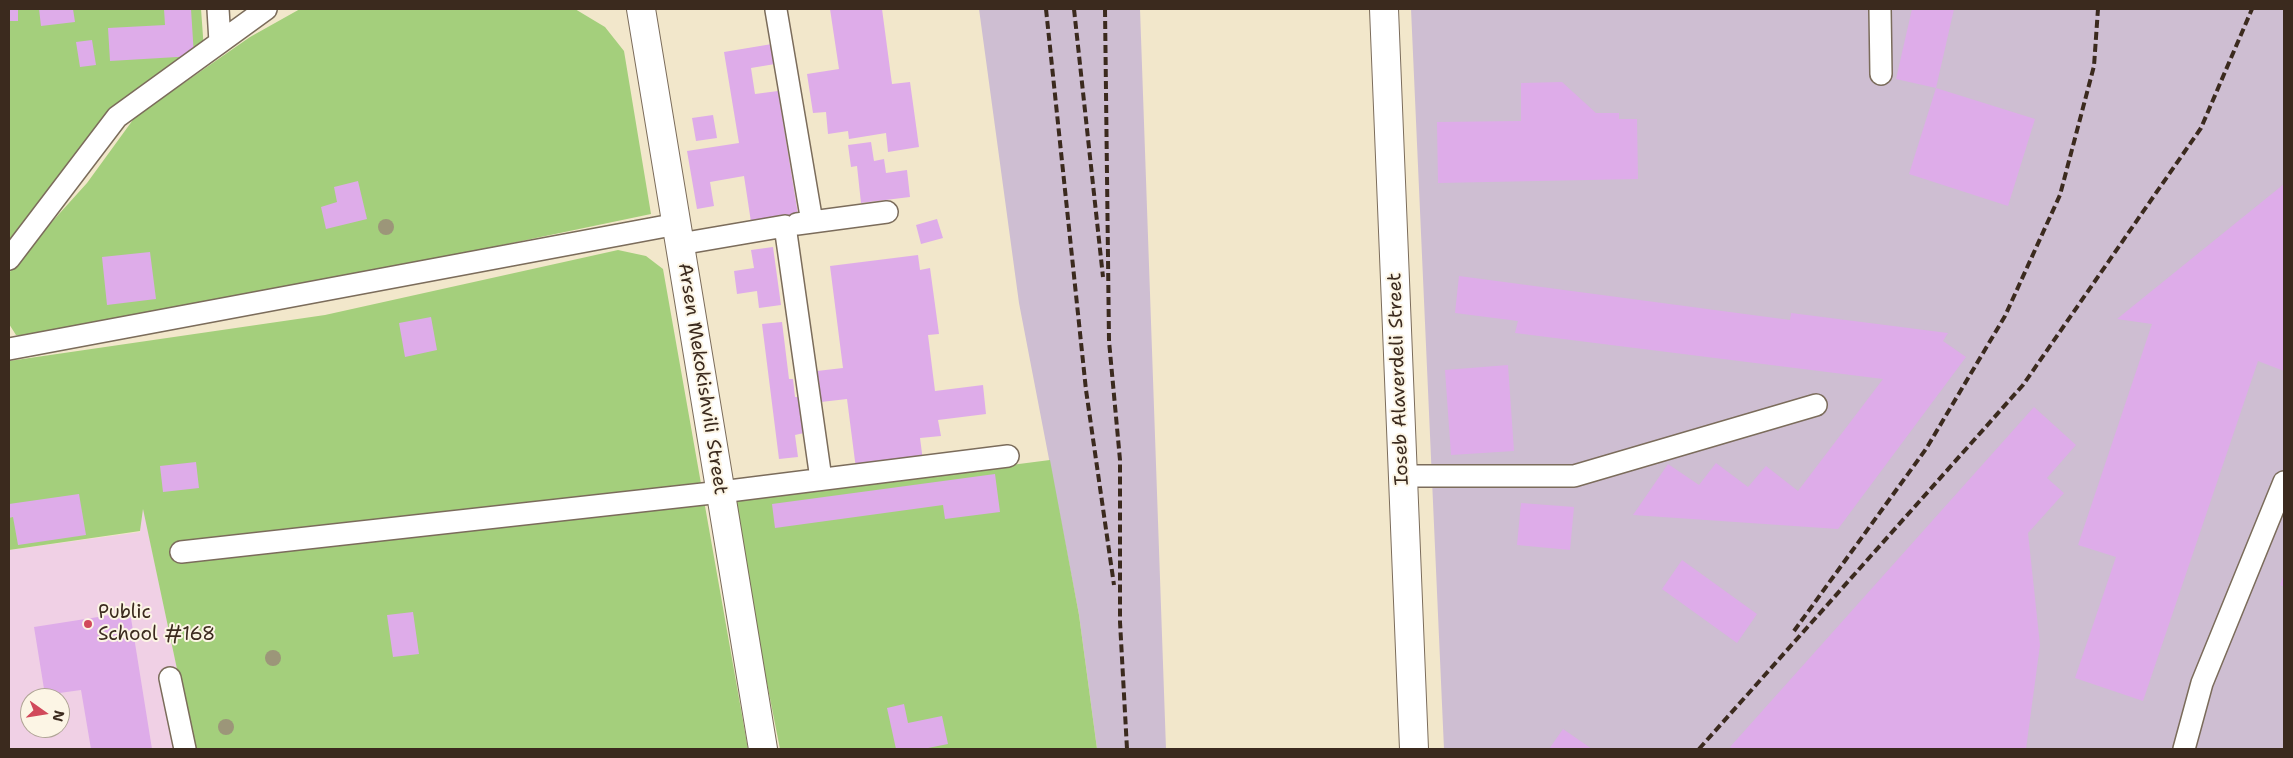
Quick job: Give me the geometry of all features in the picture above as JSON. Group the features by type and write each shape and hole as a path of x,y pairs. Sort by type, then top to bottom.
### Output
{"street":[{"name":"Ioseb Alaverdeli Street","path":"1384,9 1414,749"},
{"name":"Arsen Mekokishvili Street","path":"637,15 678,234 763,749"}],"lane":[{"path":"218,9 220,42"},
{"path":"9,258 118,117 266,9"},
{"path":"1880,9 1881,74"},
{"path":"776,10 812,222"},
{"path":"9,349 678,234 785,226 887,212"},
{"path":"785,226 821,479"},
{"path":"1403,476 1574,476 1816,405"},
{"path":"181,552 721,492 1008,456"},
{"path":"2184,749 2202,683 2284,482"},
{"path":"170,678 185,749"}],"shaded area":[{"path":"979,9 1140,9 1166,749 1097,749 1079,615 1019,303"},
{"path":"1411,9 2284,9 2284,749 1444,749"},
{"name":"Public School #168","path":"143,507 194,749 9,749 9,550 140,532"}],"green space":[{"path":"9,9 201,9 204,50 109,114 9,248"},
{"path":"300,9 575,9 605,27 624,51 651,214 277,292 33,337 16,335 9,324 9,275 12,266 87,183 135,117 250,37"},
{"path":"618,250 646,256 663,269 748,749 194,749 143,509 140,531 9,550 9,361 325,315"},
{"path":"1050,460 1079,615 1097,749 780,749 731,501"}],"building":[{"path":"9,9 18,9 18,21 9,21"},
{"path":"39,9 73,9 75,22 41,26"},
{"path":"164,9 191,9 194,56 110,61 108,28 165,25"},
{"path":"830,9 882,9 892,84 910,82 919,147 888,152 886,133 849,139 848,131 828,134 826,112 813,113 807,74 839,69"},
{"path":"1912,9 1954,9 1936,88 1896,79"},
{"path":"92,40 96,65 80,67 76,42"},
{"path":"772,44 775,64 751,68 755,94 778,91 798,214 751,222 744,176 710,182 714,206 697,209 687,151 739,143 724,52"},
{"path":"1562,82 1596,113 1619,113 1619,119 1637,119 1638,179 1438,183 1437,122 1521,121 1521,83"},
{"path":"1936,88 2035,119 2008,206 1909,174"},
{"path":"713,115 717,138 696,141 692,118"},
{"path":"871,142 874,161 884,159 886,173 907,170 910,197 861,203 857,166 851,167 848,145"},
{"path":"358,181 367,219 326,229 321,207 337,202 334,187"},
{"path":"2284,184 2284,371 2258,361 2143,701 2075,678 2116,557 2078,545 2152,324 2117,319"},
{"path":"937,219 943,238 921,244 916,225"},
{"path":"773,247 781,305 759,308 757,291 737,294 734,271 754,268 751,250"},
{"path":"150,252 156,299 107,305 102,257"},
{"path":"918,255 920,270 930,268 939,334 928,335 935,391 983,385 986,414 938,420 941,436 920,438 923,461 856,469 847,399 821,402 817,371 843,368 830,266"},
{"path":"1459,276 1790,320 1791,313 1948,333 1943,341 1966,357 1838,529 1633,515 1668,464 1699,485 1716,463 1748,487 1766,466 1798,491 1883,379 1515,333 1518,321 1455,313"},
{"path":"431,317 437,350 405,357 399,323"},
{"path":"782,322 789,379 793,379 795,397 799,397 804,433 795,435 798,457 779,459 762,324"},
{"path":"1508,365 1514,451 1451,455 1445,370"},
{"path":"2034,407 2076,445 2047,478 2064,493 2028,533 2040,645 2026,749 1733,749 1730,747"},
{"path":"196,462 199,488 163,492 160,466"},
{"path":"995,474 1000,512 945,519 943,505 775,528 772,504"},
{"path":"79,494 86,535 18,545 13,517 9,518 9,504"},
{"path":"1521,503 1574,507 1570,550 1517,545"},
{"path":"1682,560 1757,614 1737,643 1662,589"},
{"path":"2284,574 2284,587 2280,585"},
{"path":"130,612 152,749 91,749 81,690 70,692 70,688 44,688 34,627"},
{"path":"413,612 419,654 393,657 387,615"},
{"path":"904,704 908,723 942,716 948,744 923,749 896,749 887,708"},
{"path":"1563,729 1592,749 1549,749"}],"railway":[{"path":"1046,9 1086,390 1114,585"},
{"path":"1074,9 1103,277"},
{"path":"1105,9 1109,341 1120,460 1120,622 1127,749"},
{"path":"1794,631 1926,449 2005,316 2060,195 2094,66 2098,9"},
{"path":"1699,749 2023,385 2201,128 2252,9"}],"place":[{"name":"Public School #168","path":"88,624"}]}
